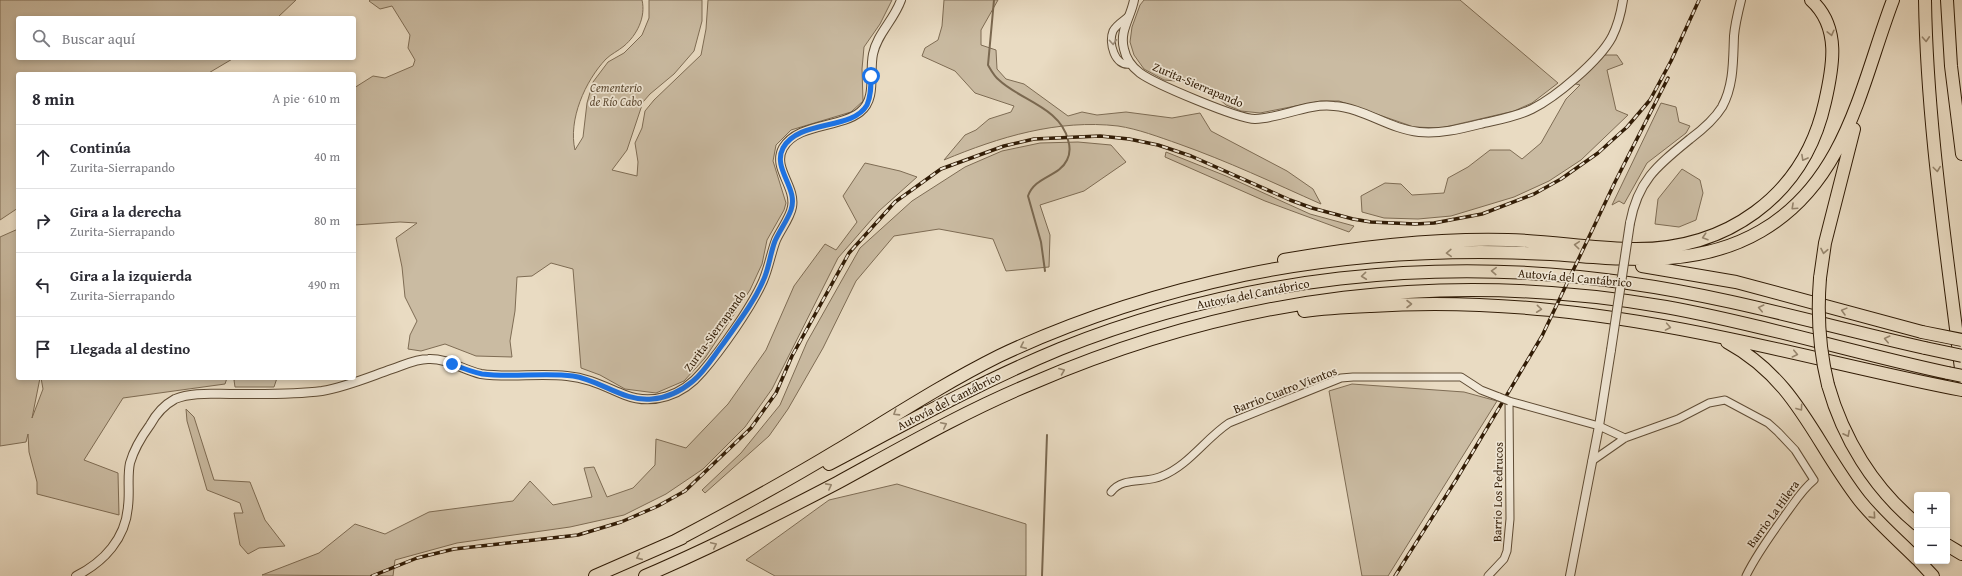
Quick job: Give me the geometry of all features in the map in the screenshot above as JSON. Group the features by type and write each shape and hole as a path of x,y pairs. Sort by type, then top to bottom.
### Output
{"highway":[{"path":"675,541 803,471 921,398 1000,356 1102,312 1190,282 1276,261 1325,252 1386,245 1500,240 1629,249 1652,248 1695,240 1722,231 1757,212 1780,192 1805,158 1816,134 1828,88 1833,62 1833,47 1827,21 1821,10 1811,0"},
{"path":"1925,0 1928,65 1936,163 1962,377"},
{"path":"1948,0 1962,96"},
{"path":"1948,0 1951,66 1962,154"},
{"path":"1041,338 1148,300 1196,286 1286,267 1389,256 1445,253 1507,253 1642,260 1674,259 1725,248 1750,237 1786,214 1818,182 1837,151 1852,117 1891,5"},
{"path":"1891,5 1850,142 1826,243 1820,278 1818,308 1819,338 1828,385 1842,424 1862,462 1890,498 1914,521"},
{"path":"1585,257 1690,273 1736,282 1922,332 1962,340"},
{"name":"Autovía del Cantábrico","path":"595,576 675,541 761,499 981,384 1058,350 1109,331 1176,311 1236,296 1298,284 1374,274 1426,271 1486,271 1591,278 1716,297 1962,356"},
{"name":"Autovía del Cantábrico","path":"645,576 731,537 982,406 1083,362 1172,332 1225,318 1278,307 1387,293 1480,290 1592,296 1722,318 1962,377"},
{"path":"1083,362 1159,339 1242,320 1312,310 1403,304 1506,306 1567,312 1691,332 1962,390"},
{"path":"1691,332 1715,338 1738,348 1776,379 1801,410 1860,500 1873,516 1914,556"},
{"path":"1950,547 1962,554"},
{"path":"1922,564 1933,576"}],"street":[{"name":"Zurita-Sierrapando","path":"76,576 102,559 118,540 128,513 129,473 134,453 157,413 167,404 183,396 200,394 295,393 325,390 346,386 411,363 428,359 444,361 484,374 579,377 601,384 625,395 641,399 665,397 686,386 698,376 709,363 750,304 765,277 775,241 791,211 793,202 791,190 780,162 782,150 787,142 795,136 851,117 861,112 866,106 870,95 874,50 897,11 901,0"},
{"name":"Zurita-Sierrapando","path":"1134,0 1122,40 1125,53 1130,64 1145,76 1240,117 1262,118 1310,107 1334,106 1352,109 1407,130 1445,132 1526,112 1543,103 1579,74 1604,49 1617,27 1623,0"},
{"path":"1570,576 1599,426 1630,223 1636,198 1648,177 1664,161 1708,124 1722,106 1732,78 1735,27 1740,0"},
{"name":"Barrio Cuatro Vientos","path":"1110,492 1120,484 1135,480 1153,479 1172,471 1201,449 1216,432 1229,423 1341,378 1461,377 1481,390 1509,401"},
{"name":"Barrio La Hilera","path":"1592,460 1625,438 1678,419 1709,403 1725,400 1768,424 1786,439 1814,480 1807,486 1774,530 1752,563 1746,576"},
{"path":"1509,401 1599,426 1625,438"},
{"name":"Barrio Los Pedrucos","path":"1488,576 1504,559 1507,551 1510,519 1509,401"}],"green space":[{"path":"0,0 296,0 279,16 16,16 16,60 231,60 210,72 16,72 16,209 0,220"},
{"name":"Cementerio de Río Cabo","path":"642,0 643,13 633,37 629,42 606,59 591,78 585,90 576,114 574,126 573,138 575,150 583,137 587,103 593,82 608,62 624,53 642,35 649,18 649,0 702,0 702,21 694,51 674,74 650,94 643,102 627,150 612,170 637,176 638,162 635,143 642,128 645,111 654,100 701,55 706,29 708,0 892,0 880,24 864,47 862,69 863,101 851,112 791,130 776,145 773,161 786,203 784,210 767,240 762,264 750,290 705,358 684,381 656,393 625,389 600,375 581,368 573,269 551,263 532,276 517,277 515,311 510,341 512,357 476,356 445,344 421,351 408,349 410,335 417,321 405,297 402,267 396,238 417,223 400,222 356,225 356,87 373,76 385,78 413,66 415,60 408,48 410,35 392,6 380,9 369,1"},
{"path":"944,0 998,0 981,30 981,45 996,50 997,69 1006,79 1024,84 1068,116 1082,112 1097,115 1126,112 1172,118 1200,113 1211,131 1287,171 1313,189 1321,204 1250,172 1197,151 1133,129 1118,126 1073,125 1029,132 1007,137 944,160 965,135 976,130 989,119 1011,112 1014,106 975,93 955,71 922,56 925,48 938,40 942,26"},
{"path":"1144,0 1460,0 1558,83 1532,103 1514,111 1441,128 1414,127 1339,101 1321,101 1260,113 1241,111 1226,105 1208,89 1188,82 1164,80 1144,69 1134,55 1130,42 1132,27 1140,5"},
{"path":"1604,55 1617,55 1623,64 1607,70 1616,110 1628,115 1581,160 1549,181 1514,197 1451,216 1418,219 1384,218 1362,212 1361,196 1385,183 1401,184 1412,195 1444,193 1448,178 1468,167 1490,150 1510,150 1522,159 1541,143 1566,99 1580,85 1572,83"},
{"path":"1661,103 1676,107 1679,122 1690,126 1686,133 1647,163 1624,204 1619,201 1612,205"},
{"path":"1078,142 1111,145 1126,162 1084,191 1040,205 1050,235 1049,267 1006,271 993,239 939,229 894,236 856,281 823,348 788,409 769,436 705,493 702,490 741,453 780,405 807,342 860,248 912,201 965,167 1002,151 1040,143"},
{"path":"1166,152 1226,176 1310,214 1354,226 1349,232 1265,201 1165,157"},
{"path":"865,163 900,171 917,177 879,211 838,258 772,389 745,427 703,469 666,494 624,515 570,527 457,543 395,560 393,576 262,575 319,553 355,524 385,534 429,512 513,501 530,481 553,505 592,497 584,468 594,467 607,497 633,488 655,465 656,439 686,448 728,404 766,350 794,286 825,244 836,250 857,222 843,196"},
{"path":"1682,169 1700,180 1703,193 1696,220 1679,227 1655,224 1658,199"},
{"path":"16,230 16,380 40,380 32,418 43,389 41,380 226,380 225,384 123,398 84,460 118,473 119,515 37,494 37,482 29,452 28,434 26,442 0,446 0,237"},
{"path":"234,380 276,380 274,387 235,387"},
{"path":"1352,384 1464,392 1497,401 1388,576 1362,576 1329,391"},
{"path":"186,409 194,417 214,480 250,482 265,520 285,546 259,548 248,554 240,545 234,513 243,513 240,503 207,490 187,421"},
{"path":"897,484 1026,524 1026,576 775,576 746,560 829,500"}],"waterway":[{"path":"994,0 988,65 996,77 1008,87 1049,112 1064,129 1069,142 1069,155 1063,166 1036,184 1031,189 1028,196 1041,242 1045,271"},
{"path":"1042,576 1047,435"}],"railway":[{"path":"372,576 417,558 454,549 578,535 621,522 658,506 685,491 751,428 776,393 792,356 849,253 895,202 941,169 1004,146 1034,139 1100,136 1129,139 1158,145 1191,156 1290,200 1312,208 1353,219 1371,222 1415,224 1434,223 1482,214 1534,194 1561,179 1598,153 1627,127 1650,100 1671,61 1699,0"},
{"path":"1395,576 1456,480 1542,336 1615,182 1668,78"}],"route":[{"path":"452,364 484,374 562,375 579,377 601,384 625,395 641,399 665,397 681,390 704,370 750,304 765,277 775,241 791,211 793,202 792,194 780,162 784,146 791,139 811,129 846,119 861,112 869,99 871,76"}]}
